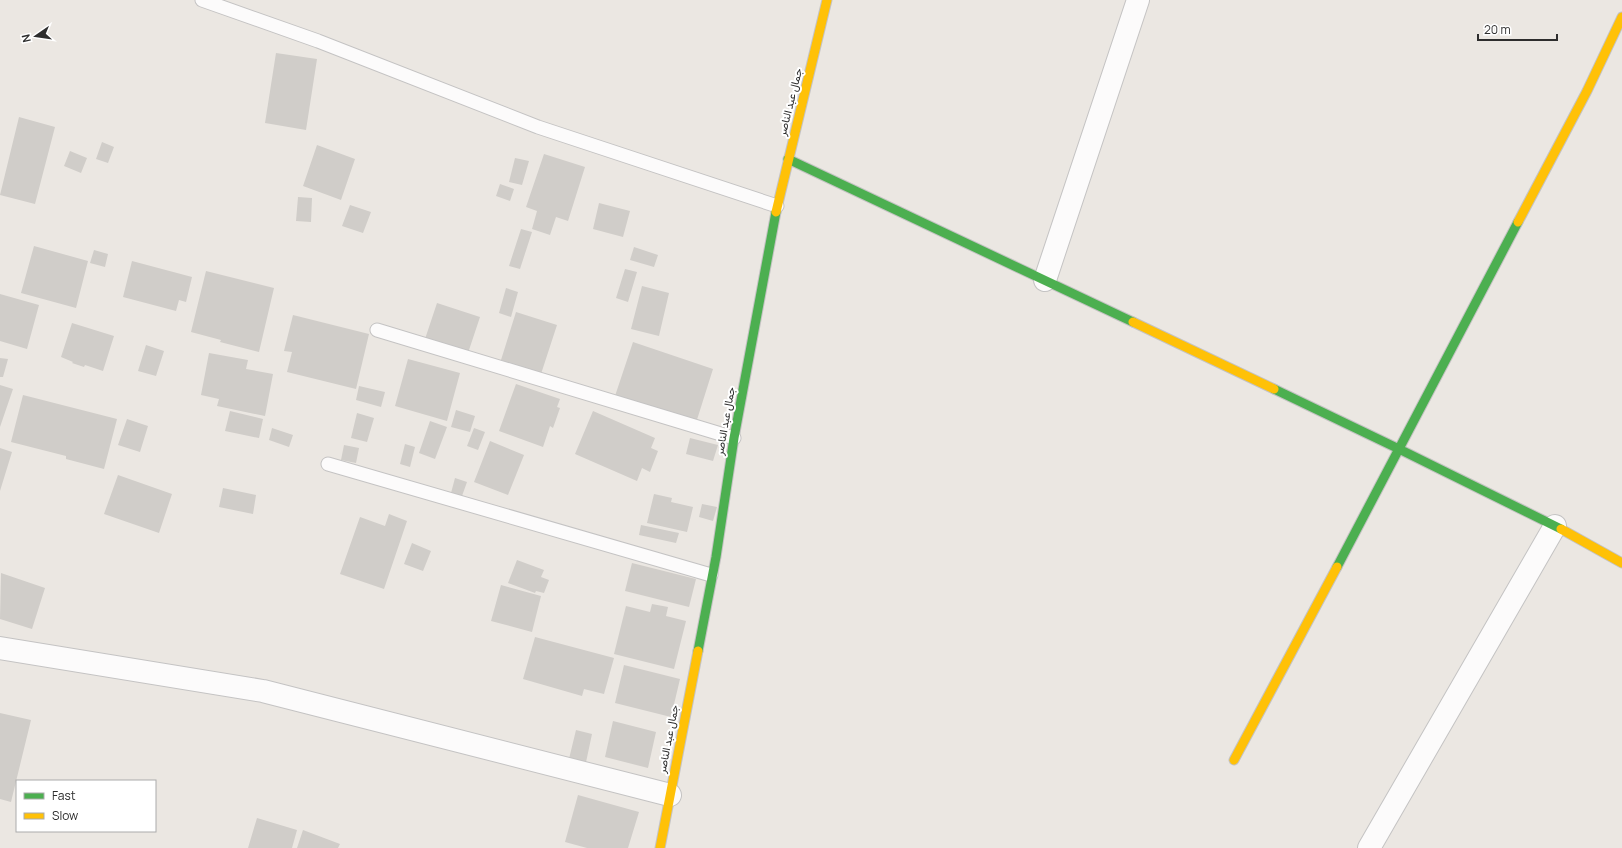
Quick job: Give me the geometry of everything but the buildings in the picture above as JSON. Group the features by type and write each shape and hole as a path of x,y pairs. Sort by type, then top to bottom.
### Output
{"street":[{"name":"جمال عبد الناصر","path":"660,848 711,575 716,557 734,438 777,206 827,0"},
{"path":"1045,280 1138,0"},
{"path":"1234,760 1588,91 1622,17"},
{"path":"788,159 1399,449 1555,526 1622,562"},
{"path":"1369,848 1555,526"},
{"path":"0,648 263,691 670,795"}],"lane":[{"path":"202,0 318,41 538,126 777,206"},
{"path":"377,330 734,438"},
{"path":"328,464 711,575"}],"traffic: fast":[{"path":"788,159 1133,322"},
{"path":"698,651 716,557 734,438 776,212"},
{"path":"1337,567 1518,222"},
{"path":"1274,389 1561,529"}],"traffic: slow":[{"path":"776,212 827,0"},
{"path":"1518,222 1587,91 1622,17"},
{"path":"1133,322 1274,389"},
{"path":"1561,529 1622,563"},
{"path":"1234,760 1337,567"},
{"path":"660,848 698,651"}]}
